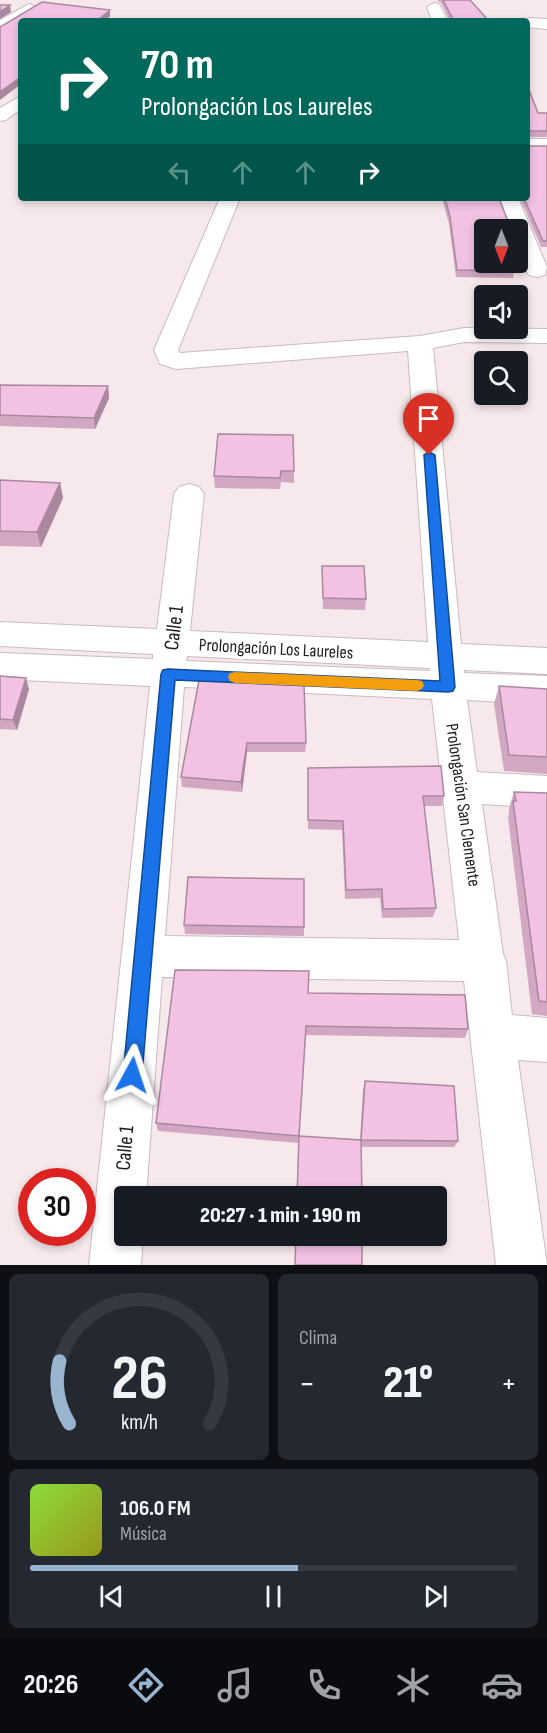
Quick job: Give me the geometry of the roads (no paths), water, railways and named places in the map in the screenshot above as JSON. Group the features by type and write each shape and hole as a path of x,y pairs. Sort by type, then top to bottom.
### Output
{"street":[{"path":"0,27 29,9"},
{"path":"530,23 547,24"},
{"path":"530,145 547,145"},
{"path":"229,201 166,350 169,359 204,360 420,343 464,335 547,336"},
{"path":"509,201 537,270"},
{"name":"Prolongación San Clemente","path":"420,343 446,672 485,961 492,1036 522,1265"},
{"name":"Calle 1","path":"115,1265 170,659 189,494"},
{"name":"Prolongación Los Laureles","path":"0,634 170,659"},
{"name":"Prolongación Los Laureles","path":"0,666 170,659 446,672 547,690"},
{"path":"446,672 547,662"},
{"path":"460,787 547,792"},
{"path":"143,956 485,961"},
{"path":"492,1036 547,1040"}]}
